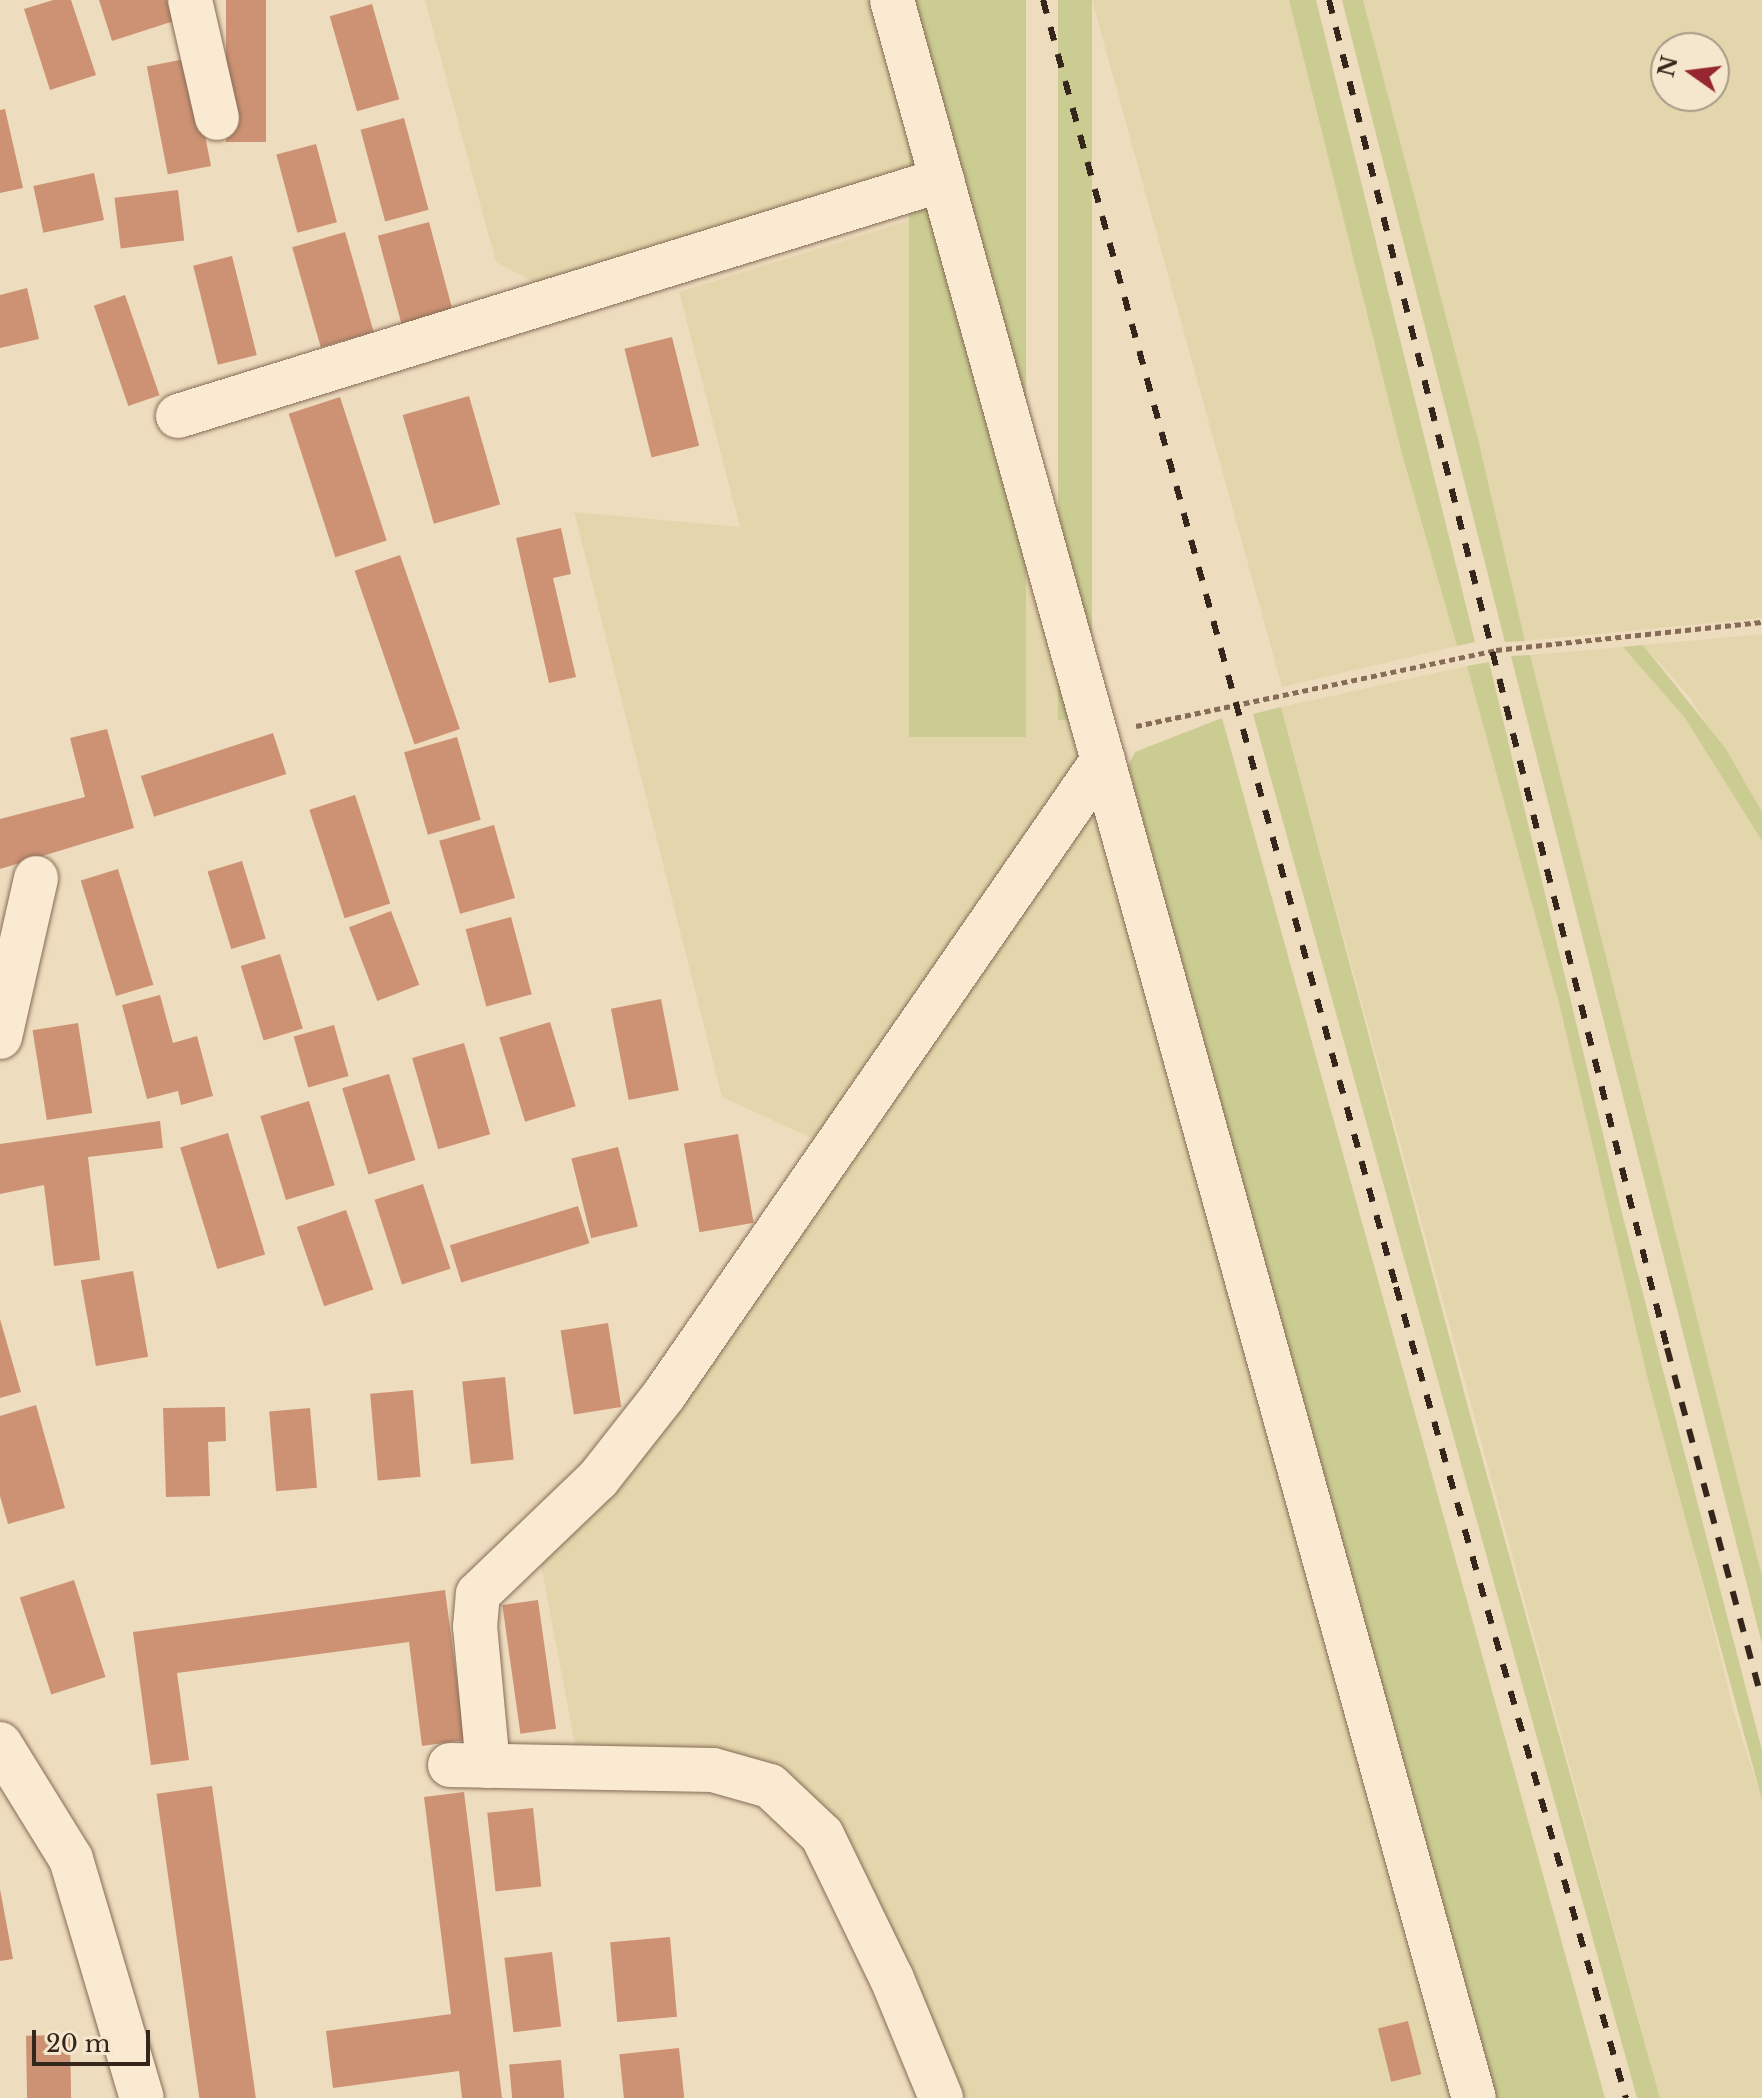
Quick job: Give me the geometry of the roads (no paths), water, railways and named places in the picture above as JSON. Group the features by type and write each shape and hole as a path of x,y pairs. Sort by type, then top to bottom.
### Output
{"street":[{"path":"190,0 217,118"},
{"path":"892,0 1474,2098"},
{"path":"178,416 942,180"},
{"path":"941,2098 892,1979 822,1835 770,1786 713,1770 469,1766 478,1594 598,1479 664,1395 1099,747"},
{"path":"0,1037 36,878"},
{"path":"0,1744 71,1859 142,2098"}],"railway":[{"path":"1043,0 1396,1287 1626,2098"},
{"path":"1329,0 1667,1348 1762,1699"}]}
